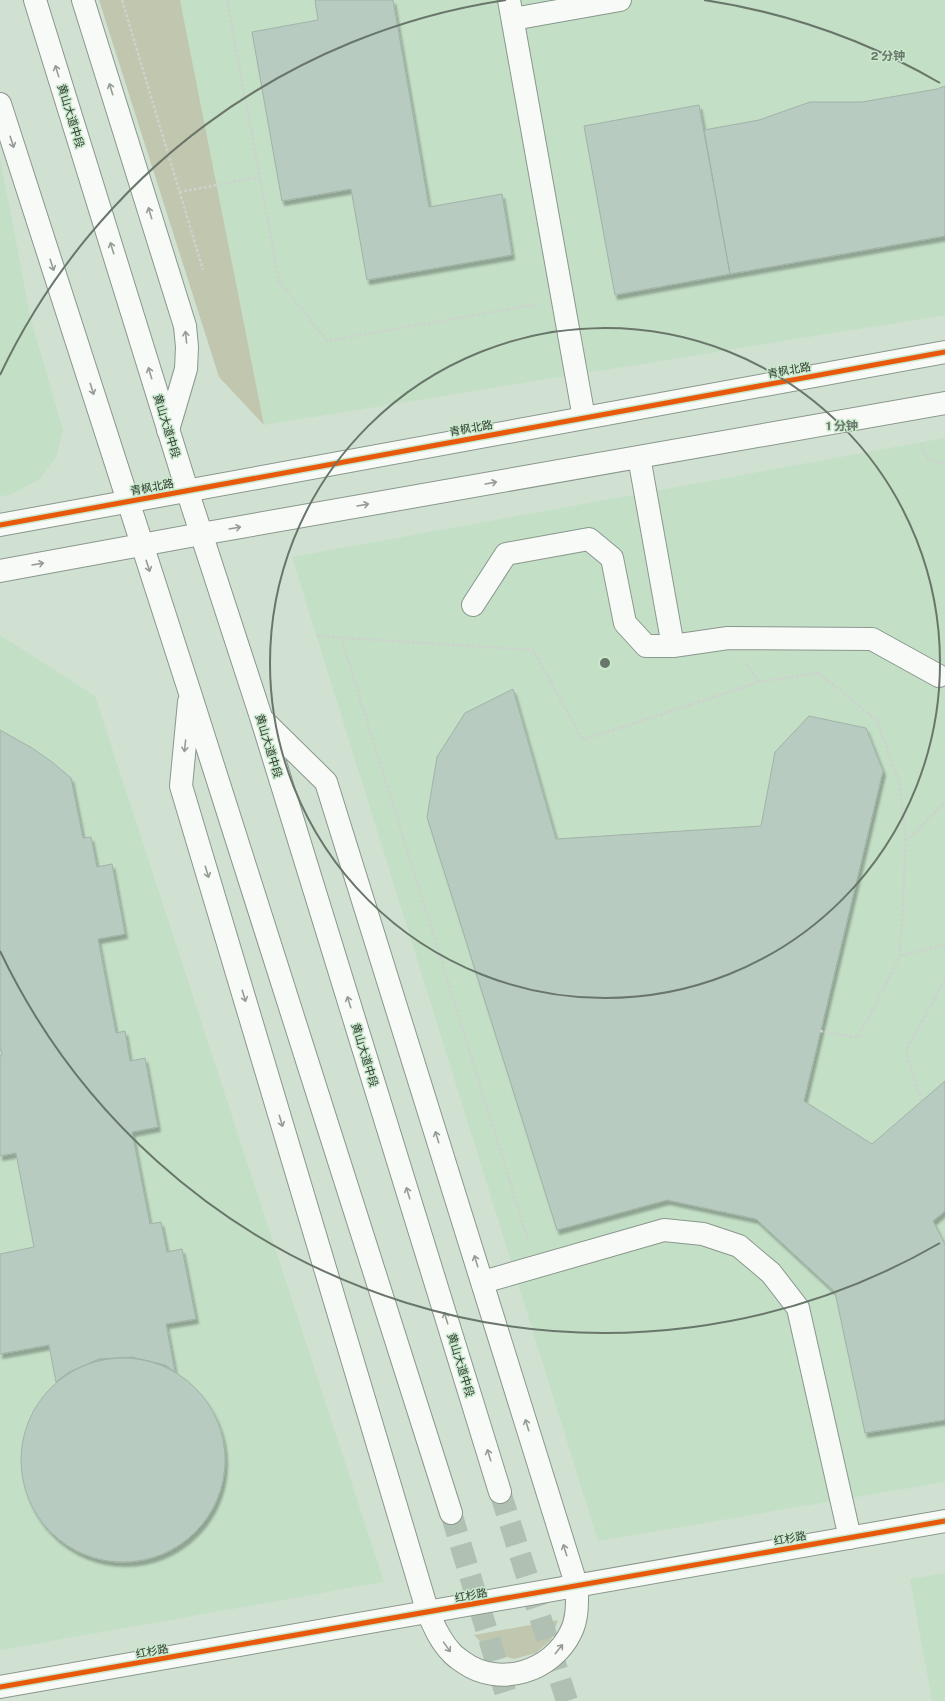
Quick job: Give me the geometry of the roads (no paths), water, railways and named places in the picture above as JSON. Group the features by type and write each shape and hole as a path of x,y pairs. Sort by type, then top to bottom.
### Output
{"main road":[{"name":"黄山大道中段","path":"35,0 200,534 261,717 500,1492"},
{"path":"83,0 185,326 188,348 186,369 168,430"},
{"path":"584,418 511,9 620,0"},
{"path":"0,104 190,693 451,1514"},
{"name":"青枫北路","path":"0,525 945,352"},
{"path":"0,571 200,534 945,403"},
{"path":"639,457 672,646"},
{"path":"473,605 506,554 589,539 612,558 625,622 646,646 672,646 728,638 872,639 939,676"},
{"path":"190,693 181,786 428,1613 437,1633 451,1653 471,1667 493,1674 517,1674 540,1666 558,1651 572,1631 578,1608 577,1587 326,782 261,717"},
{"path":"483,1282 664,1230 703,1234 739,1246 771,1273 798,1308 850,1538"},
{"name":"红杉路","path":"0,1687 577,1587 945,1521"}],"tunnel":[{"path":"500,1492 567,1701"},
{"path":"451,1513 508,1701"}]}
